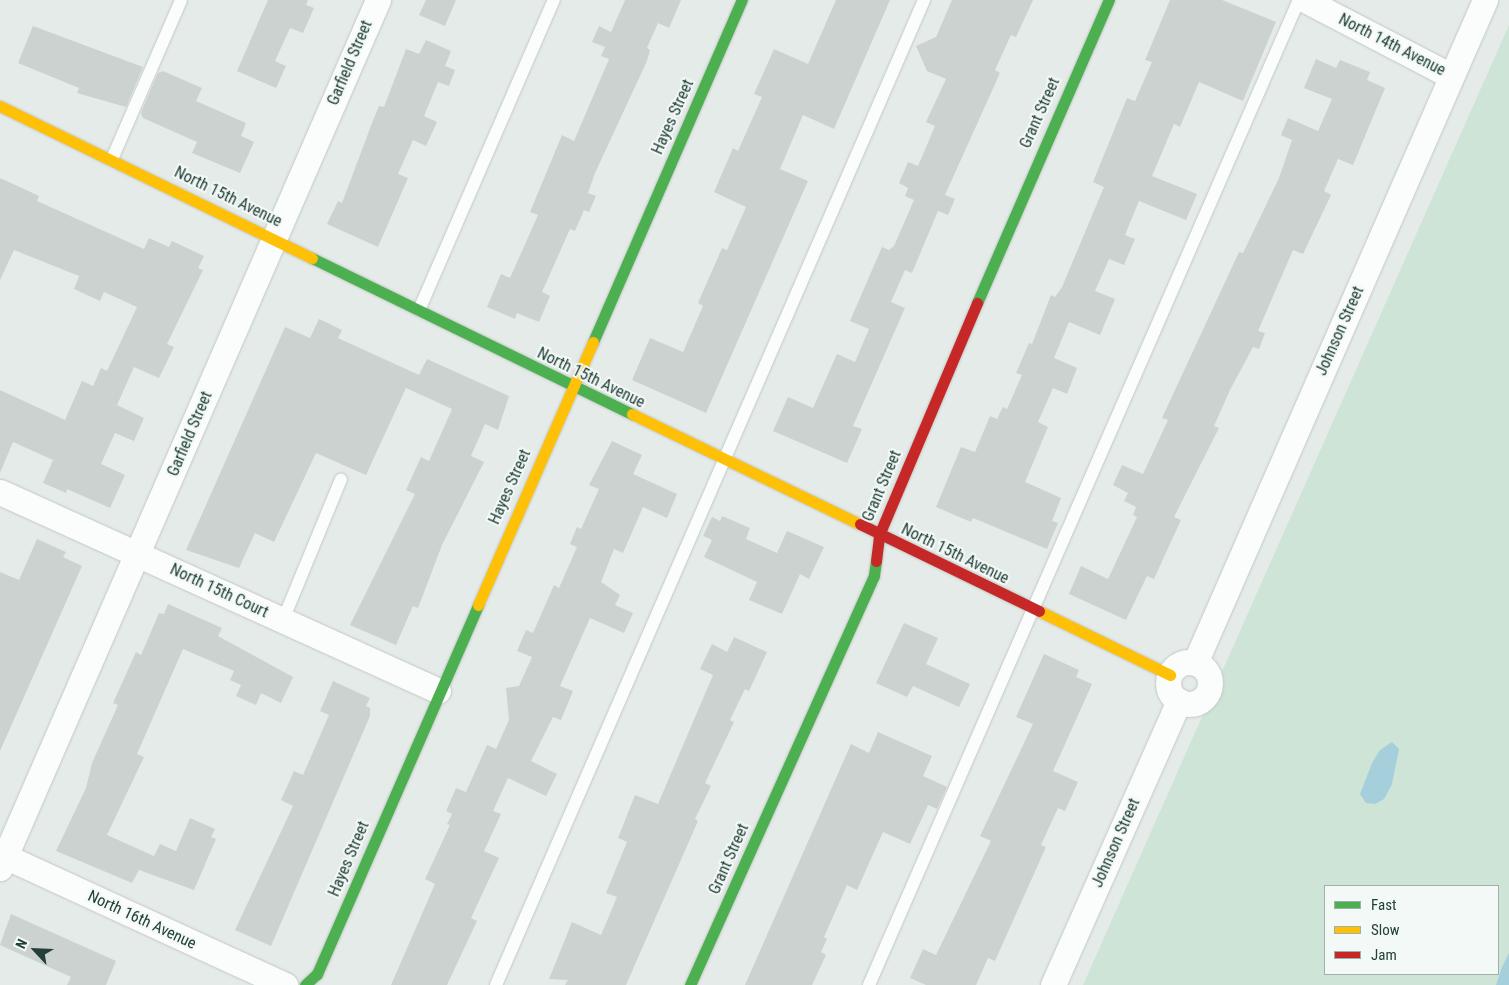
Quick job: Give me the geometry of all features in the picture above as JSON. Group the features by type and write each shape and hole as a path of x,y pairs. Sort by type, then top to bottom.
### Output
{"street":[{"name":"Garfield Street","path":"2,860 138,554 378,0"},
{"name":"Hayes Street","path":"305,985 317,974 438,691 742,0"},
{"name":"Grant Street","path":"690,985 874,575 879,535 1042,148 1110,0"},
{"name":"North 14th Avenue","path":"1305,0 1451,76"},
{"name":"Johnson Street","path":"1195,663 1485,0"},
{"name":"North 15th Avenue","path":"0,106 275,237 572,387 1170,675"},
{"name":"North 15th Court","path":"0,492 438,691"},
{"path":"1182,663 1195,663 1206,670 1209,690 1194,704 1179,701 1170,693 1170,675 1182,663"},
{"name":"Johnson Street","path":"1053,985 1179,701"},
{"name":"North 16th Avenue","path":"2,860 285,985"}],"lane":[{"path":"112,159 181,0"},
{"path":"419,310 554,0"},
{"path":"496,985 924,0"},
{"path":"869,985 1299,0"},
{"path":"283,620 341,479"}],"green space":[{"path":"1509,25 1509,985 1083,985"}],"water":[{"path":"1392,742 1399,749 1392,784 1384,799 1375,804 1366,803 1360,794 1372,763 1380,750"},
{"path":"1509,953 1509,985 1496,985 1502,967"}],"building":[{"path":"268,0 308,0 306,5 314,8 303,33 290,28 275,61 286,66 276,88 237,71"},
{"path":"426,0 456,0 445,26 419,15"},
{"path":"625,0 681,0 669,28 658,23 647,48 650,50 647,61 595,173 588,193 596,196 589,212 584,210 575,231 570,229 542,292 550,296 539,322 517,313 515,319 487,307 501,274 510,278 538,215 530,212 562,135 574,141 609,59 601,56 605,47 592,42 599,26 611,32"},
{"path":"836,0 890,0 834,129 803,115 780,169 808,181 706,413 632,380 650,338 683,352 703,306 698,303 722,248 727,250 746,207 714,192 733,148 738,151 762,97 754,94 774,49 808,64"},
{"path":"952,0 1033,0 1016,37 1011,35 995,70 1000,73 945,195 955,199 948,215 938,211 912,273 905,270 891,302 905,308 853,426 862,429 847,463 773,431 788,397 813,408 837,354 855,362 869,329 850,321 882,247 889,250 894,246 914,200 905,196 908,188 899,183 908,162 918,166 935,126 926,122 946,79 927,71 916,46 936,37"},
{"path":"1170,0 1222,0 1276,22 1243,101 1199,82 1180,127 1174,124 1152,176 1197,194 1186,220 1139,201 1125,235 1135,239 1124,265 1109,259 1095,291 1115,299 1100,335 1069,322 1054,358 1077,368 1067,394 1053,388 1038,422 1048,427 1025,482 1061,498 1052,521 1058,523 1047,549 973,518 971,522 936,507 961,447 975,452 990,416 997,419 1003,407 1007,409 1022,375 1016,373 1029,343 1032,344 1051,295 1055,297 1062,287 1104,187 1093,182 1127,98 1135,101 1152,62 1145,60"},
{"path":"33,26 143,67 126,107 77,93 79,88 18,63"},
{"path":"426,40 451,51 445,66 455,70 449,86 438,82 424,116 437,122 426,146 413,140 398,174 408,178 378,247 327,224 338,201 342,203 379,106 384,107 406,49 419,54"},
{"path":"1316,59 1336,68 1340,60 1370,72 1367,80 1385,88 1353,165 1338,159 1324,191 1331,195 1303,254 1293,250 1258,331 1265,333 1259,349 1253,347 1230,390 1214,426 1219,428 1174,517 1181,520 1154,579 1147,576 1126,620 1069,594 1081,566 1108,579 1137,517 1133,515 1136,507 1124,501 1128,493 1113,485 1122,465 1143,474 1168,420 1162,418 1239,252 1243,253 1279,178 1292,140 1281,135 1288,118 1318,131 1332,99 1304,88"},
{"path":"163,71 202,88 196,101 246,123 241,136 254,142 240,173 192,153 197,142 143,118 141,113 158,73"},
{"path":"0,178 39,196 37,201 144,249 149,238 169,247 172,241 204,256 198,268 203,270 167,344 174,347 159,378 134,367 117,405 144,418 134,441 115,433 101,464 125,475 110,508 67,489 66,493 43,483 53,460 13,442 0,473 0,390 65,420 82,381 93,386 101,368 107,371 137,307 104,292 100,301 74,289 79,276 14,250 0,280"},
{"path":"319,319 342,330 338,338 419,375 427,359 509,396 498,430 485,424 471,456 484,462 442,545 418,608 413,606 396,645 350,625 415,494 406,490 421,457 429,461 452,409 406,388 366,475 316,453 274,542 255,533 239,568 186,550 285,327 310,338"},
{"path":"612,441 642,455 633,474 677,494 667,518 643,507 623,553 614,549 601,582 620,595 615,605 633,613 624,633 590,618 560,686 573,691 561,720 553,717 531,761 557,774 546,796 508,778 493,811 501,814 484,851 499,858 471,918 477,921 447,985 391,985 435,884 425,879 450,825 447,824 452,814 446,811 456,788 466,792 487,745 496,749 509,720 506,688 519,686 532,657 517,651 526,630 533,633 554,585 559,588 577,547 570,544 577,527 581,529 599,489 589,485"},
{"path":"722,516 750,528 746,539 777,553 787,531 824,547 809,579 800,574 782,614 749,600 757,582 704,557 712,540 703,536 712,517 720,521"},
{"path":"37,539 66,552 63,557 82,566 0,751 0,572 19,580"},
{"path":"168,604 222,628 218,636 293,677 281,703 261,693 256,705 236,696 241,685 230,680 234,671 183,649 137,754 144,757 107,835 154,856 160,844 176,851 190,818 215,829 211,837 216,839 194,890 139,870 132,883 56,851 86,788 92,763 118,705 113,703 136,652 141,655 159,613 164,614"},
{"path":"904,623 938,638 926,664 970,684 959,707 913,686 907,697 876,683"},
{"path":"734,637 767,652 749,691 745,689 730,720 734,722 705,783 711,786 695,819 698,821 626,985 565,985 568,980 549,979 572,922 601,935 617,897 606,893 627,842 618,838 635,795 658,804 713,675 700,669 712,644 727,652"},
{"path":"1044,654 1079,670 1076,677 1092,684 1053,771 1078,782 1065,811 1058,808 1041,845 1046,847 995,961 988,958 976,985 926,985 910,978 923,949 936,955 991,841 980,836 1033,724 1016,717"},
{"path":"333,681 370,698 366,706 370,708 370,716 271,946 235,930 293,806 281,800 294,771 303,775 329,715 320,711"},
{"path":"878,732 932,756 923,776 947,787 937,809 928,805 910,844 883,832 857,890 847,885 824,937 827,939 821,952 826,955 812,985 745,985 851,744 869,753"},
{"path":"11,914 116,961 106,985 67,985 71,977 0,945"}],"traffic: fast":[{"path":"593,342 742,0"},
{"path":"977,303 1109,0"},
{"path":"312,258 632,414"},
{"path":"690,985 874,575 876,561"},
{"path":"305,985 317,974 478,605"}],"traffic: slow":[{"path":"0,106 312,258"},
{"path":"478,605 593,342"},
{"path":"632,414 860,524"},
{"path":"1039,611 1170,675"}],"traffic: jam":[{"path":"876,561 879,535 977,303"},
{"path":"860,524 1039,611"}]}
